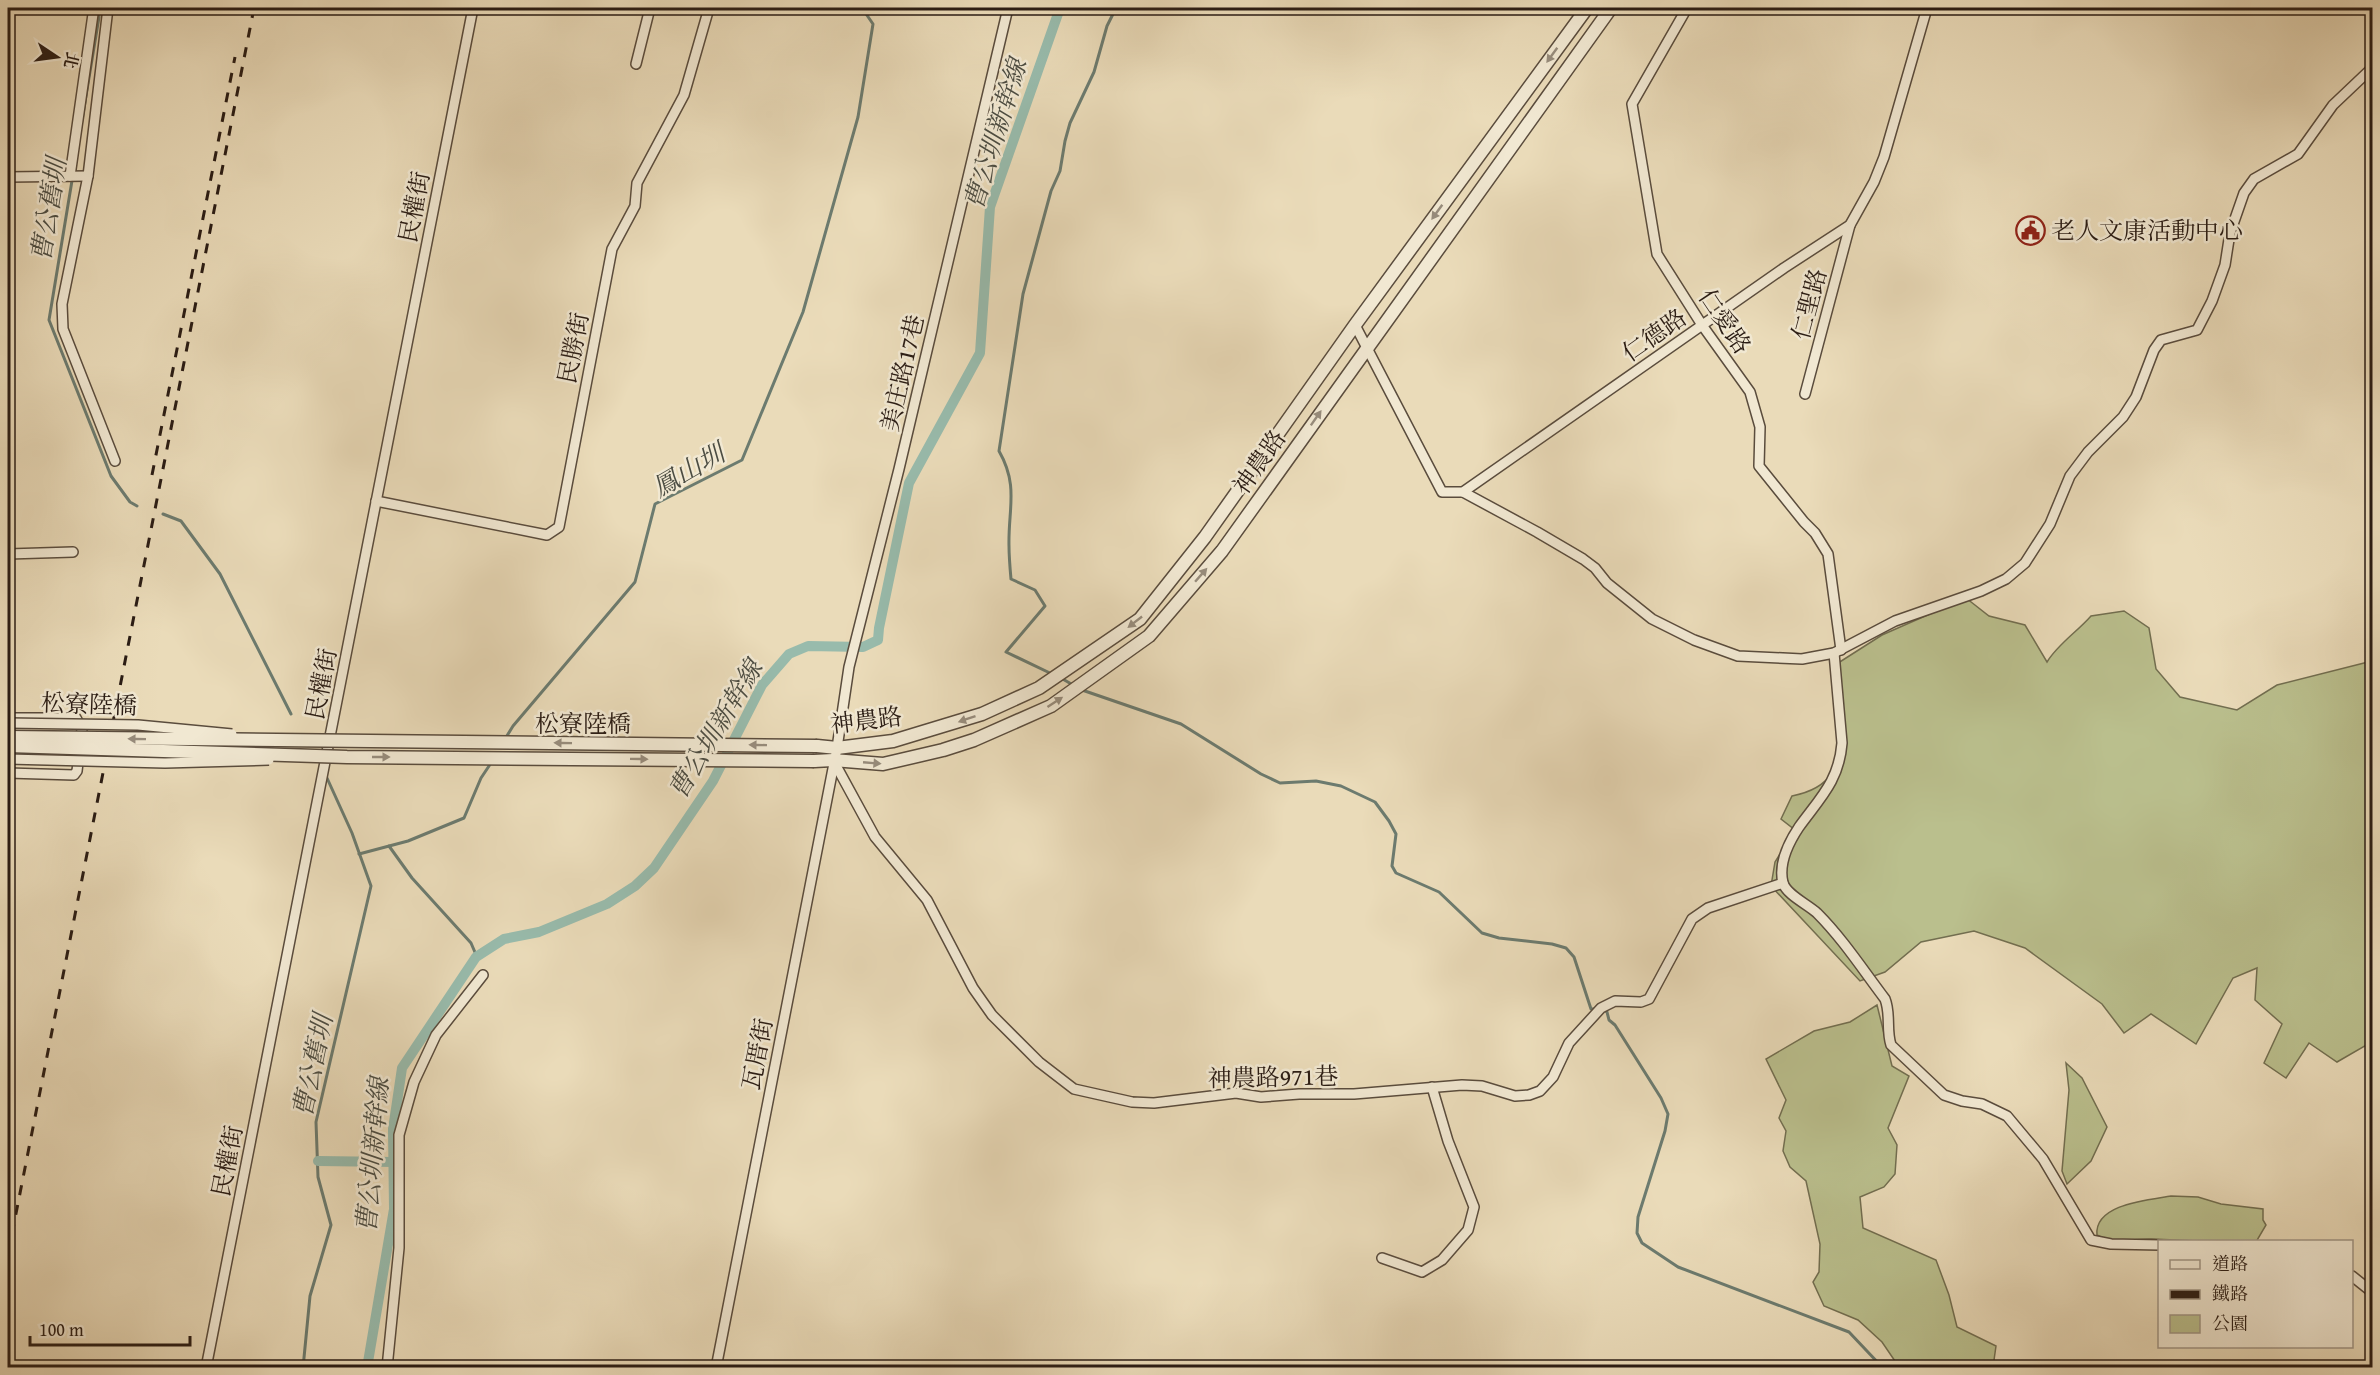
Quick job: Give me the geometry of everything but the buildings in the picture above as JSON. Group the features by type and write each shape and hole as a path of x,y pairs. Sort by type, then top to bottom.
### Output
{"street":[{"path":"71,176 92,8"},
{"path":"108,8 86,176 62,304 63,329 115,461"},
{"name":"民權街","path":"206,1368 473,8"},
{"path":"636,64 650,8"},
{"name":"民勝街","path":"376,501 547,535 559,527 612,249 635,206 637,183 684,95 709,8"},
{"name":"美庄路17巷","path":"835,754 849,667 899,469 1008,8"},
{"name":"神農路","path":"813,761 893,741 982,714 1039,688 1140,619 1205,537 1355,325 1587,8"},
{"name":"神農路","path":"817,746 835,754 883,764 974,740 1051,706 1149,636 1222,551 1611,8"},
{"name":"仁愛路","path":"1687,8 1632,104 1657,254 1702,325 1750,392 1760,427 1759,466 1815,533 1828,554 1837,652 1841,754 1838,766 1822,799 1789,844 1783,863 1783,883"},
{"name":"仁德路","path":"1463,492 1784,268 1850,225 1874,182 1884,157 1927,8"},
{"path":"1355,325 1442,492 1463,492 1537,532 1594,568 1606,583 1652,619 1694,640 1738,656 1802,659 1837,652 1895,621 1981,591 2006,579 2025,563 2050,524 2070,476 2088,452 2123,417 2136,397 2154,350 2161,340 2197,330 2212,302 2225,265 2230,233 2244,193 2254,179 2298,154 2333,105 2373,68"},
{"path":"8,177 86,176"},
{"name":"仁聖路","path":"1805,394 1850,225"},
{"path":"8,554 73,552"},
{"path":"8,718 76,718 82,729 77,771 74,775 8,773"},
{"name":"松寮陸橋","path":"8,723 138,725 348,742"},
{"name":"松寮陸橋","path":"8,737 817,746"},
{"name":"松寮陸橋","path":"8,746 346,757 813,761"},
{"name":"神農路971巷","path":"835,754 875,837 927,900 974,988 992,1015 1039,1062 1074,1089 1132,1102 1154,1103 1236,1093 1261,1096 1354,1094 1462,1085 1482,1086 1515,1096 1529,1095 1540,1091 1553,1077 1569,1042 1601,1008 1615,1001 1641,1002 1649,999 1692,919 1708,908 1783,883"},
{"name":"瓦厝街","path":"716,1368 835,754"},
{"name":"松寮陸橋","path":"8,759 165,763 346,757"},
{"path":"1783,883 1789,891 1831,927 1885,999 1888,1007 1887,1035 1891,1046 1944,1095 1982,1104 2007,1116 2043,1159 2091,1240 2111,1244 2158,1245"},
{"path":"387,1368 399,1248 399,1135 414,1082 436,1035 483,975"},
{"path":"1382,1258 1422,1272 1442,1260 1468,1230 1474,1207 1448,1141 1432,1087"},
{"path":"2353,1277 2373,1292"}],"green space":[{"path":"1966,598 1989,616 2025,625 2047,662 2091,616 2124,611 2149,628 2156,669 2180,697 2237,710 2277,685 2372,661 2372,1046 2368,1044 2337,1062 2309,1043 2286,1078 2264,1063 2282,1024 2255,1000 2257,968 2233,978 2196,1044 2151,1014 2124,1033 2102,1004 2025,948 1974,931 1921,942 1885,972 1860,981 1771,886 1775,862 1795,830 1781,819 1792,796 1819,786 1832,773 1835,764 1838,720 1835,665 1882,635"},
{"path":"1877,1005 1892,1066 1909,1076 1888,1128 1897,1145 1895,1174 1884,1187 1860,1197 1863,1228 1936,1260 1949,1295 1957,1327 1996,1346 1993,1367 1899,1367 1882,1342 1858,1320 1824,1306 1813,1282 1819,1272 1820,1244 1806,1181 1790,1167 1783,1151 1786,1131 1779,1118 1786,1100 1766,1059 1814,1031 1850,1022"},
{"path":"2066,1063 2082,1078 2107,1127 2091,1161 2067,1184 2062,1171 2069,1090"},
{"path":"2171,1196 2198,1197 2221,1204 2263,1209 2263,1220 2266,1225 2257,1240 2110,1240 2097,1235 2098,1225 2104,1216 2124,1205"}],"waterway":[{"name":"曹公舊圳","path":"98,8 99,17 49,320 111,476 130,502 137,506"},
{"name":"鳳山圳","path":"505,739 513,726 635,582 655,504 742,460 803,312 858,117 873,24 862,8"},
{"name":"曹公圳新幹線","path":"367,1368 394,1209 393,1129 402,1068 476,957 504,939 539,932 607,904 635,886 654,868 713,781 762,685 789,654 808,646 863,647 878,640 909,483 980,353 990,207 1060,8"},
{"path":"1052,674 1006,652 1045,606 1035,590 1011,579 1009,546 1011,487 1009,475 999,451 1023,294 1051,191 1060,171 1070,123 1094,72 1107,26 1116,8"},
{"name":"曹公舊圳","path":"163,514 181,521 220,574 291,714"},
{"path":"1061,678 1073,685"},
{"path":"1082,690 1181,724 1261,774 1280,783 1316,781 1341,786 1375,802 1396,834 1392,866 1396,873 1439,892 1482,933 1499,938 1552,944 1566,948 1574,957 1591,1009 1596,1009"},
{"name":"鳳山圳","path":"359,854 408,841 464,818 481,778 491,763"},
{"name":"曹公舊圳","path":"303,1368 310,1296 331,1225 318,1177 316,1122 371,886 352,833 327,778"},
{"path":"389,846 412,878 471,943 477,957"},
{"path":"1603,1009 1661,1098 1668,1114 1665,1131 1638,1217 1637,1233 1642,1243 1678,1267 1849,1332 1883,1368"},
{"path":"318,1161 394,1162"}],"railway":[{"path":"8,1254 254,8"},
{"path":"152,475 235,57"}],"place":[{"name":"老人文康活動中心","path":"2030,230"}]}
